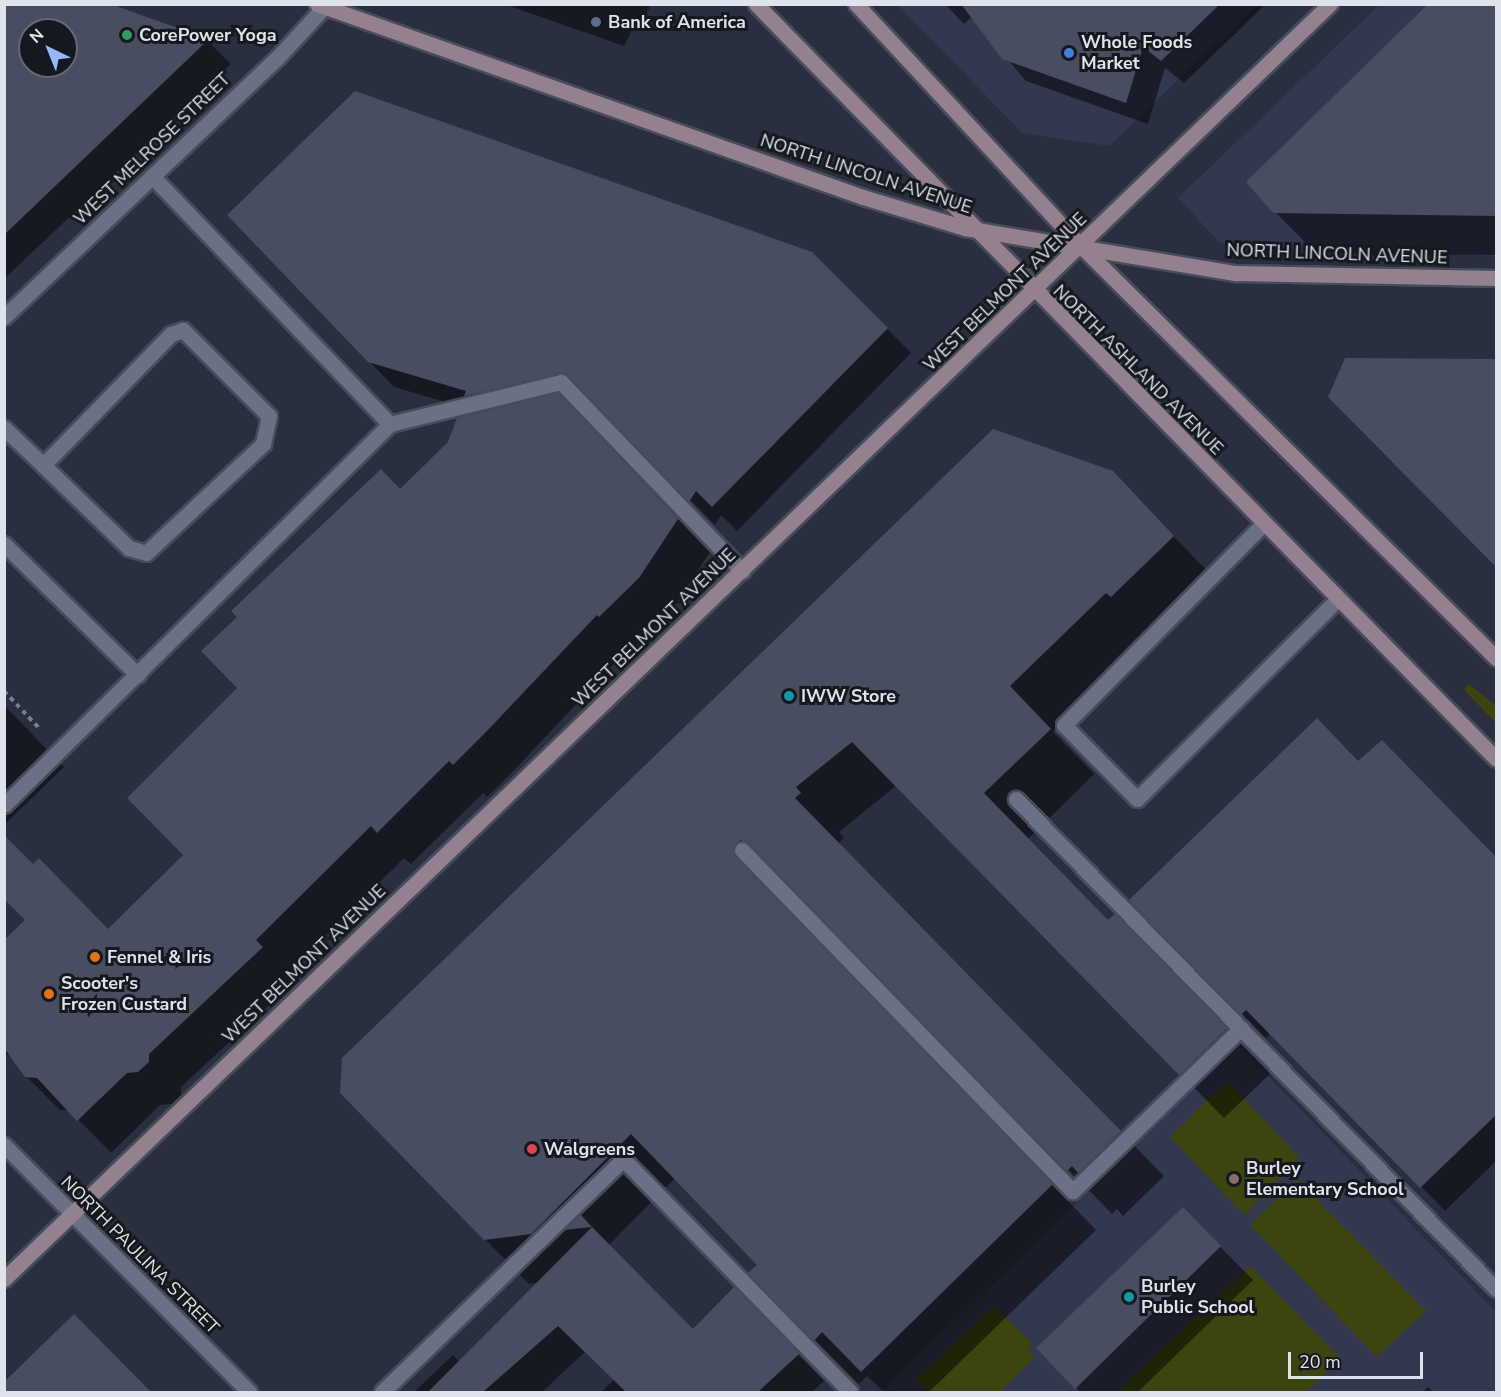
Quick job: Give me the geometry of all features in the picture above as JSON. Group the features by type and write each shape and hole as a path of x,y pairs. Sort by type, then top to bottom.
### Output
{"main road":[{"name":"NORTH ASHLAND AVENUE","path":"756,4 1034,292 1497,759"},
{"path":"856,4 1081,246 1497,658"},
{"name":"WEST BELMONT AVENUE","path":"4,1279 1034,292 1330,4"},
{"name":"NORTH LINCOLN AVENUE","path":"321,6 863,197 975,230 1235,273 1497,278"}],"street":[{"name":"WEST MELROSE STREET","path":"7,310 152,176 321,6"},
{"path":"152,176 390,424"},
{"path":"4,428 129,548 146,554 263,444 269,416 183,330 171,334 43,465"},
{"path":"4,805 390,424 561,382 742,571"},
{"path":"1263,524 1064,725 1137,799 1338,599"},
{"path":"4,544 138,675"},
{"path":"1016,799 1497,1289"},
{"path":"742,850 1073,1191 1241,1028"},
{"name":"NORTH PAULINA STREET","path":"4,1145 249,1392"},
{"path":"382,1392 623,1159 850,1392"}],"path":[{"path":"4,691 40,728"}],"shaded area":[{"path":"898,5 1256,5 1109,146 1022,133"},
{"path":"1379,5 1496,5 1496,256 1220,243 1178,198"},
{"name":"Burley Elementary School","path":"1239,1046 1496,1312 1496,1392 881,1392"}],"green space":[{"path":"1469,684 1496,706 1496,723 1464,690"},
{"path":"1227,1081 1300,1158 1244,1215 1170,1137"},
{"path":"1297,1179 1426,1311 1377,1357 1250,1225"},
{"path":"1250,1266 1341,1359 1306,1392 1117,1392"},
{"path":"994,1306 1033,1344 1027,1350 1035,1357 1000,1392 928,1392 916,1380"}],"building":[{"path":"4,4 110,4 209,39 4,235"},
{"name":"Whole Foods Market","path":"961,4 1220,4 1161,61 1143,47 1126,103 1002,59"},
{"path":"1428,4 1497,4 1497,216 1273,213 1246,182"},
{"path":"355,91 812,252 888,328 712,507 696,491 689,502 564,373 464,396 466,391 368,362 227,215"},
{"path":"1345,358 1497,359 1497,568 1328,397"},
{"path":"558,393 678,519 639,578 599,617 597,615 486,732 453,765 449,761 377,833 371,826 256,940 263,947 149,1054 149,1062 138,1072 127,1073 77,1121 37,1078 25,1077 4,1048 4,940 25,920 4,899 4,835 33,864 39,858 108,929 183,855 127,798 237,688 201,651 237,617 231,611 381,469 400,489 448,442 457,418"},
{"path":"993,429 1113,471 1174,536 1111,597 1106,593 1010,686 1051,729 984,793 1108,920 1115,914 1227,1028 1179,1075 852,742 796,787 801,793 795,798 1121,1131 1078,1173 1072,1166 1067,1171 749,843 740,840 733,847 735,857 1053,1184 861,1372 822,1332 814,1341 748,1273 757,1265 631,1134 531,1234 484,1240 340,1093 342,1058"},
{"path":"1317,718 1358,761 1382,740 1497,858 1497,1114 1420,1188 1246,1010 1241,1015 1129,900"},
{"name":"Burley Public School","path":"1183,1207 1221,1246 1075,1389 1036,1348"},
{"path":"580,1214 592,1227 563,1230"},
{"path":"592,1227 693,1329 734,1287 799,1354 758,1392 626,1392 558,1326 483,1392 428,1392"},
{"path":"74,1314 151,1392 4,1392 4,1382"}],"place":[{"name":"Bank of America","path":"596,22"},
{"name":"CorePower Yoga","path":"127,35"},
{"name":"Whole Foods Market","path":"1069,53"},
{"name":"IWW Store","path":"789,696"},
{"name":"Fennel & Iris","path":"95,957"},
{"name":"Scooter's Frozen Custard","path":"49,994"},
{"name":"Walgreens","path":"532,1149"},
{"name":"Burley Elementary School","path":"1234,1179"},
{"name":"Burley Public School","path":"1129,1297"}]}
